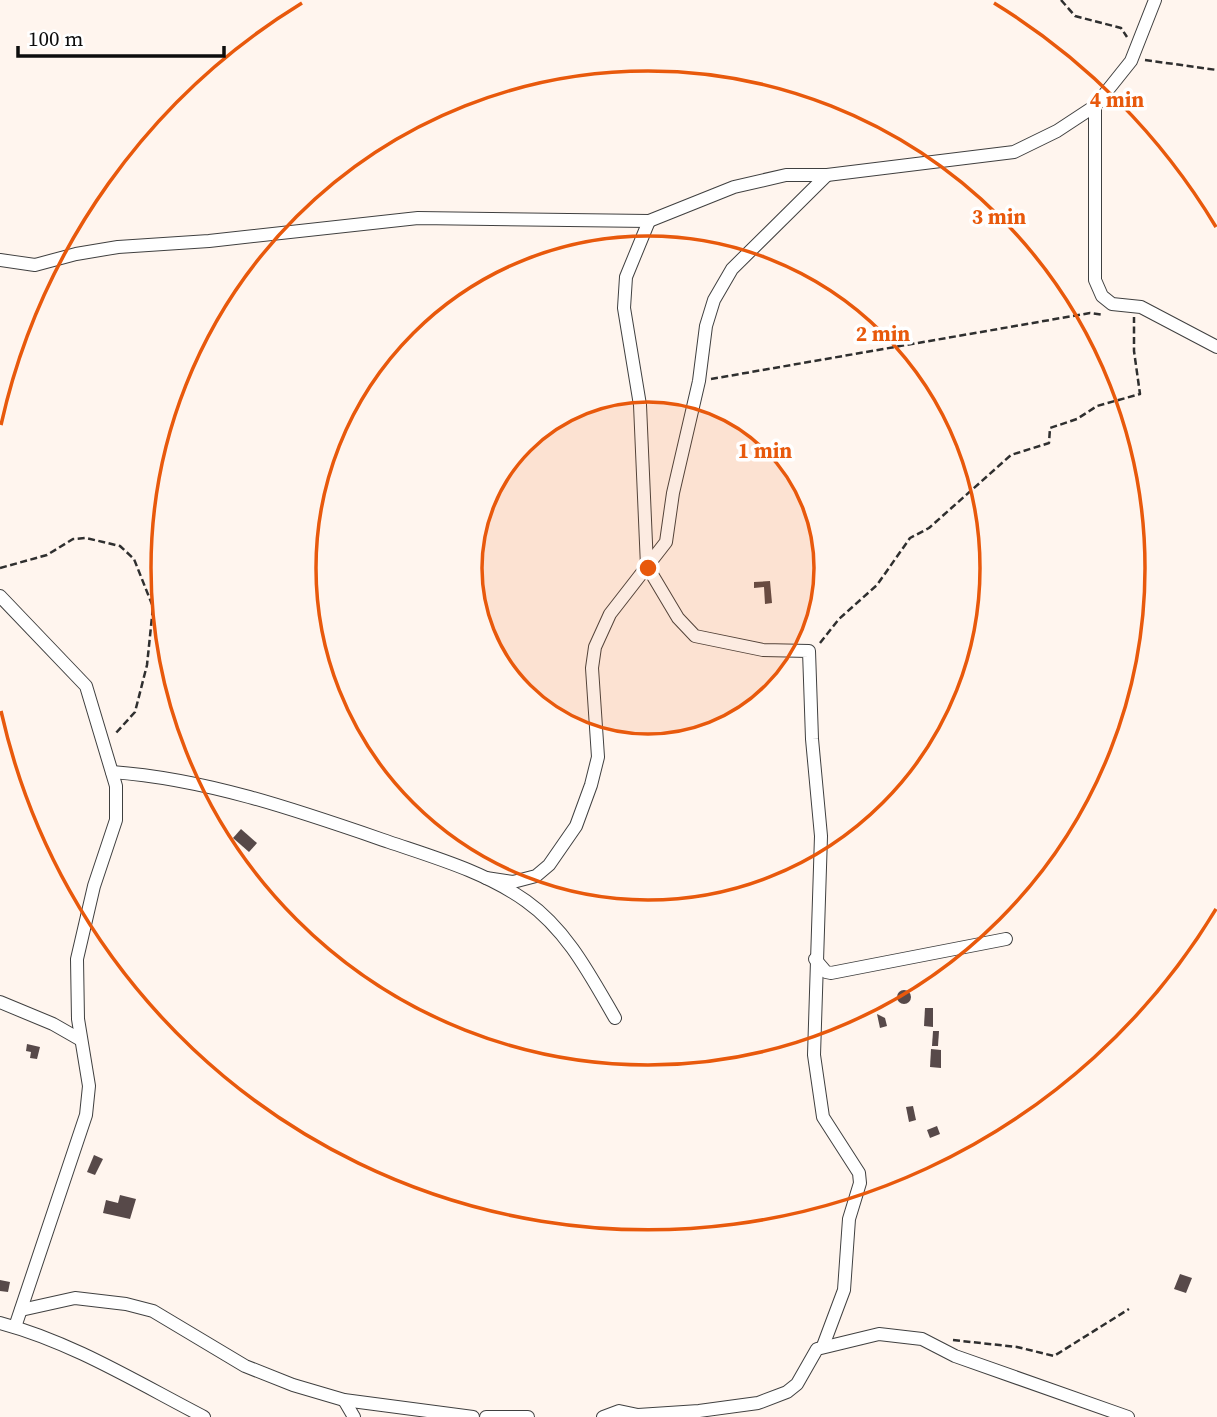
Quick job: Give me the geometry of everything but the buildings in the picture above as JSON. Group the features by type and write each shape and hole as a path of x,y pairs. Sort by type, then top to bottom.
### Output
{"street":[{"path":"0,260 35,265 118,247 209,241 418,218 649,221 734,187 786,175 827,175 1014,152 1057,131 1095,106 1131,61 1155,0"},
{"path":"1095,106 1095,280 1102,296 1112,304 1141,307 1217,347"},
{"path":"486,878 513,882 536,876 558,854 576,826 598,757 592,668 595,648 610,614 666,542 673,493 699,381 706,326 723,282 827,175"},
{"path":"649,221 626,277 624,308 640,405 647,566 678,618 695,636 763,650 809,651 811,739 821,836 814,1055 823,1117 859,1172 860,1183 849,1219 844,1290 823,1346"},
{"path":"0,596 86,686 106,744 118,801 116,820 94,886 76,959 80,1040 89,1086 86,1115 15,1327"},
{"path":"112,772 168,777 242,794 333,822 486,878 526,901 556,928 578,954 615,1018"},
{"path":"815,959 826,972 831,973 1006,939"},
{"path":"0,1002 53,1024 80,1040"},
{"path":"21,1310 75,1298 99,1298 153,1311 245,1366 293,1385 344,1400 473,1417"},
{"path":"0,1324 15,1327 80,1353 204,1417"},
{"path":"603,1417 619,1411 638,1415 736,1407 775,1398 797,1384 813,1354 823,1346 879,1334 922,1339 955,1356 1128,1417"},
{"path":"344,1400 354,1417"},
{"path":"486,1417 528,1417"}],"path":[{"path":"1061,0 1075,16 1121,28 1128,38 1139,42"},
{"path":"1131,61 1154,58 1217,69"},
{"path":"809,651 823,641 839,619 877,585 910,538 929,528 1011,455 1049,443 1050,428 1055,424 1077,419 1097,406 1140,394 1134,351 1133,306"},
{"path":"699,381 1090,313 1109,314"},
{"path":"0,568 47,555 61,544 86,538 120,546 134,559 153,607 147,665 135,712 106,744"},
{"path":"947,1340 995,1344 1054,1356 1129,1309"}]}
